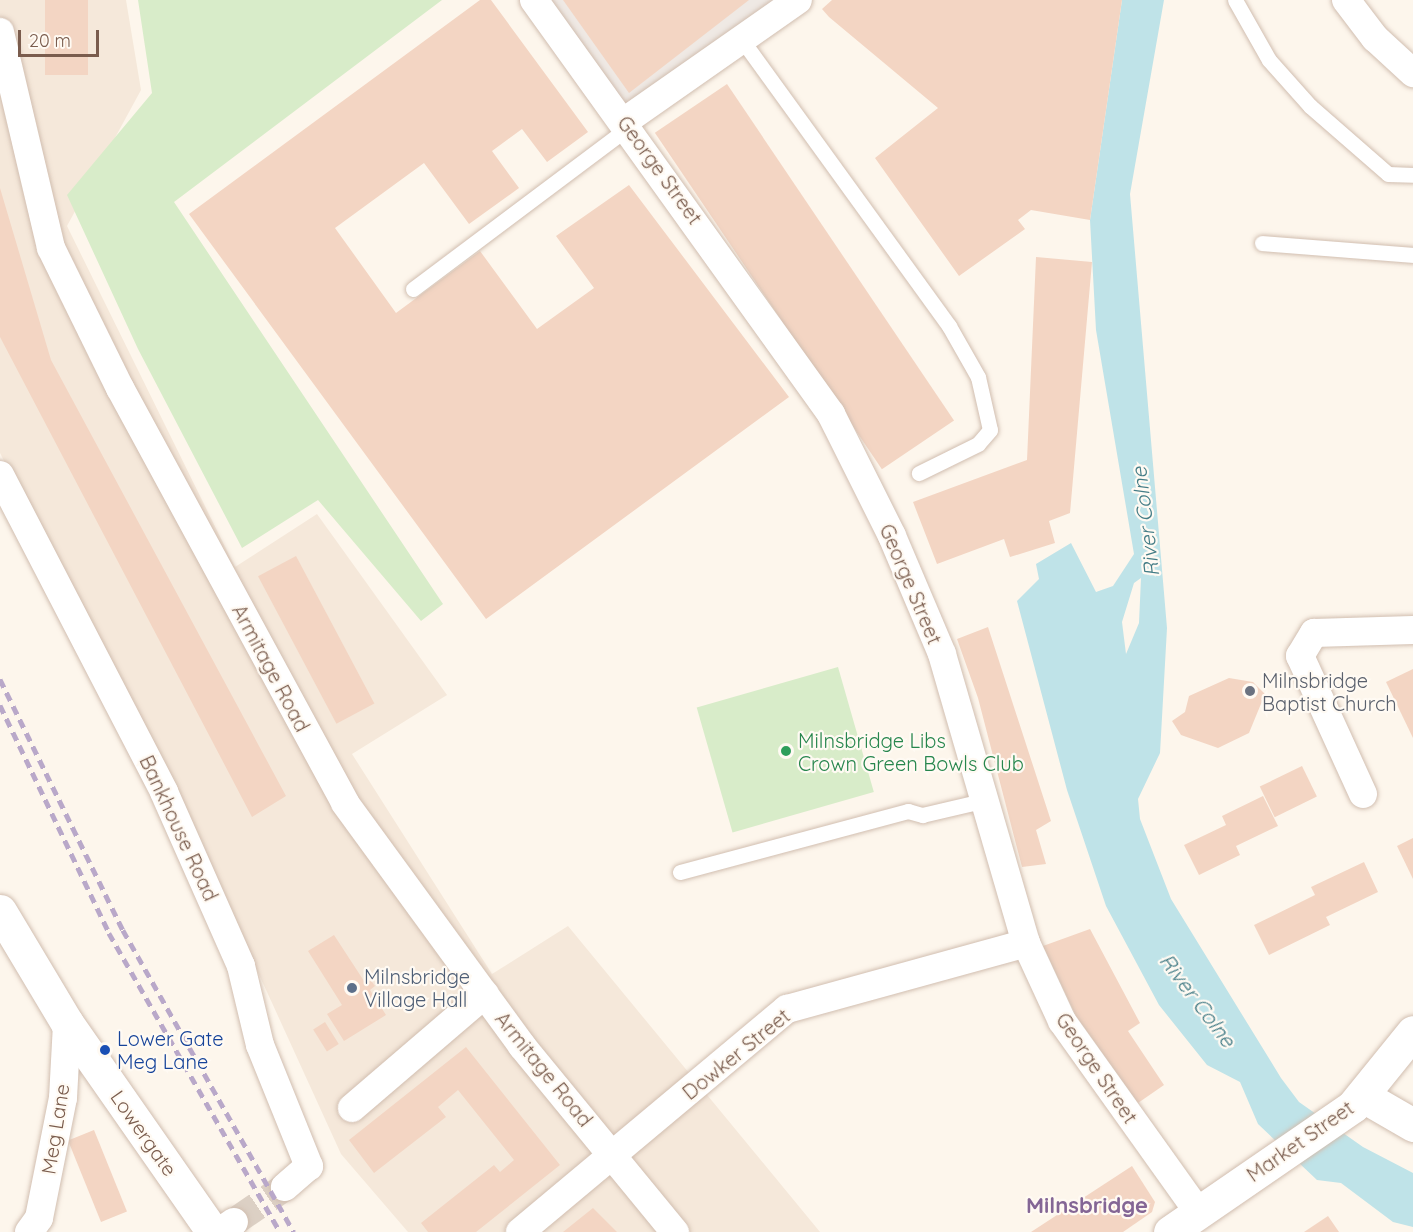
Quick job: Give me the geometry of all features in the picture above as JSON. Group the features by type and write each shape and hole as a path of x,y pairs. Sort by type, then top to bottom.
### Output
{"street":[{"name":"George Street","path":"534,0 627,124 831,414 892,536 942,654 1026,943 1062,1021 1198,1212"},
{"path":"627,124 798,0"},
{"path":"1346,0 1374,38 1413,73"},
{"name":"Armitage Road","path":"0,32 51,248 120,388 345,803 485,994 675,1232"},
{"name":"Bankhouse Road","path":"0,475 164,792 241,966 260,1045 309,1166 285,1187"},
{"path":"1363,794 1300,656 1314,633 1413,630"},
{"name":"Lowergate","path":"0,911 67,1023 222,1229"},
{"name":"Dowker Street","path":"520,1232 787,1009 1026,943"},
{"path":"352,1108 485,994"},
{"name":"Meg Lane","path":"29,1232 39,1218 63,1098 67,1023"},
{"name":"Market Street","path":"1170,1232 1358,1101 1413,1032"},
{"path":"1358,1101 1413,1125"}],"lane":[{"path":"1235,0 1269,60 1310,106 1388,174 1413,175"},
{"path":"742,40 949,326 978,377 990,430 978,444 919,473"},
{"path":"413,289 627,124"},
{"path":"1262,243 1413,255"},
{"path":"680,872 908,811 922,815 986,800"}],"shaded area":[{"path":"0,0 126,0 141,90 67,226 235,567 317,514 447,695 352,754 492,974 568,926 820,1232 408,1232 341,1154 194,832 0,453"},
{"path":"544,0 782,0 625,111"}],"green space":[{"path":"138,0 442,0 174,202 443,604 421,621 318,500 242,548 138,349 67,195 152,93"},
{"name":"Milnsbridge Libs Crown Green Bowls Club","path":"838,667 874,792 733,832 697,708"}],"water":[{"name":"River Colne","path":"1122,0 1164,0 1130,194 1167,628 1160,753 1138,799 1140,819 1171,899 1281,1078 1299,1102 1363,1147 1413,1173 1413,1227 1393,1222 1341,1183 1317,1180 1258,1124 1240,1082 1207,1065 1159,1005 1106,906 1067,790 1017,601 1039,579 1036,564 1071,543 1096,592 1113,586 1134,554 1096,330 1090,220","holes":["1141,578 1139,623 1126,654 1122,622 1134,583"]}],"building":[{"path":"45,0 88,0 88,75 45,75"},
{"path":"480,0 491,0 588,132 547,162 522,129 492,151 519,188 469,224 424,163 335,228 396,313 480,251 537,329 594,288 556,236 629,185 789,397 486,619 189,214"},
{"path":"563,0 749,0 629,93"},
{"path":"832,0 1122,0 1090,220 1031,210 1018,220 1025,229 959,276 875,158 938,108 829,17 822,9"},
{"path":"727,84 954,421 882,469 655,133"},
{"path":"0,188 51,360 286,796 252,817 0,337"},
{"path":"1036,257 1092,262 1070,513 1049,521 1055,543 1010,557 1004,539 937,564 913,502 1027,460"},
{"path":"296,556 374,703 336,724 258,576"},
{"path":"988,627 1051,821 1036,830 1046,864 1022,867 978,698 957,639"},
{"path":"1413,669 1413,738 1386,682"},
{"path":"1229,678 1253,682 1265,694 1249,733 1218,748 1181,735 1172,721 1185,712 1189,696"},
{"path":"1302,766 1317,797 1275,817 1260,787"},
{"path":"1263,796 1278,826 1236,846 1240,855 1199,875 1184,845 1226,825 1222,816"},
{"path":"1413,838 1413,879 1397,846"},
{"path":"1364,862 1378,892 1326,917 1330,925 1269,955 1254,925 1315,895 1311,887"},
{"path":"1090,929 1140,1023 1128,1031 1164,1085 1138,1103 1076,1016 1043,946"},
{"name":"Milnsbridge Village Hall","path":"334,935 364,981 369,978 375,986 370,990 386,1015 344,1041 327,1014 342,1005 308,951"},
{"path":"325,1022 339,1044 327,1051 313,1029"},
{"path":"466,1047 560,1165 476,1232 428,1232 421,1223 494,1165 500,1172 514,1160 458,1090 438,1107 446,1117 374,1173 349,1140"},
{"path":"94,1130 127,1212 101,1222 68,1140"},
{"path":"1132,1166 1155,1202 1152,1212 1123,1232 1031,1232"},
{"path":"593,1208 617,1232 563,1232"},
{"path":"1328,1216 1339,1232 1304,1232"}],"tunnel":[{"path":"234,1222 285,1187"}],"railway":[{"path":"0,679 123,930 294,1232"},
{"path":"0,705 109,933 280,1232"}],"place":[{"name":"Milnsbridge Baptist Church","path":"1250,691"},
{"name":"Milnsbridge Libs Crown Green Bowls Club","path":"786,751"},
{"name":"Milnsbridge Village Hall","path":"352,988"},
{"name":"Lower Gate Meg Lane","path":"105,1050"}],"district":[{"name":"Milnsbridge","path":"1087,1206"}]}
